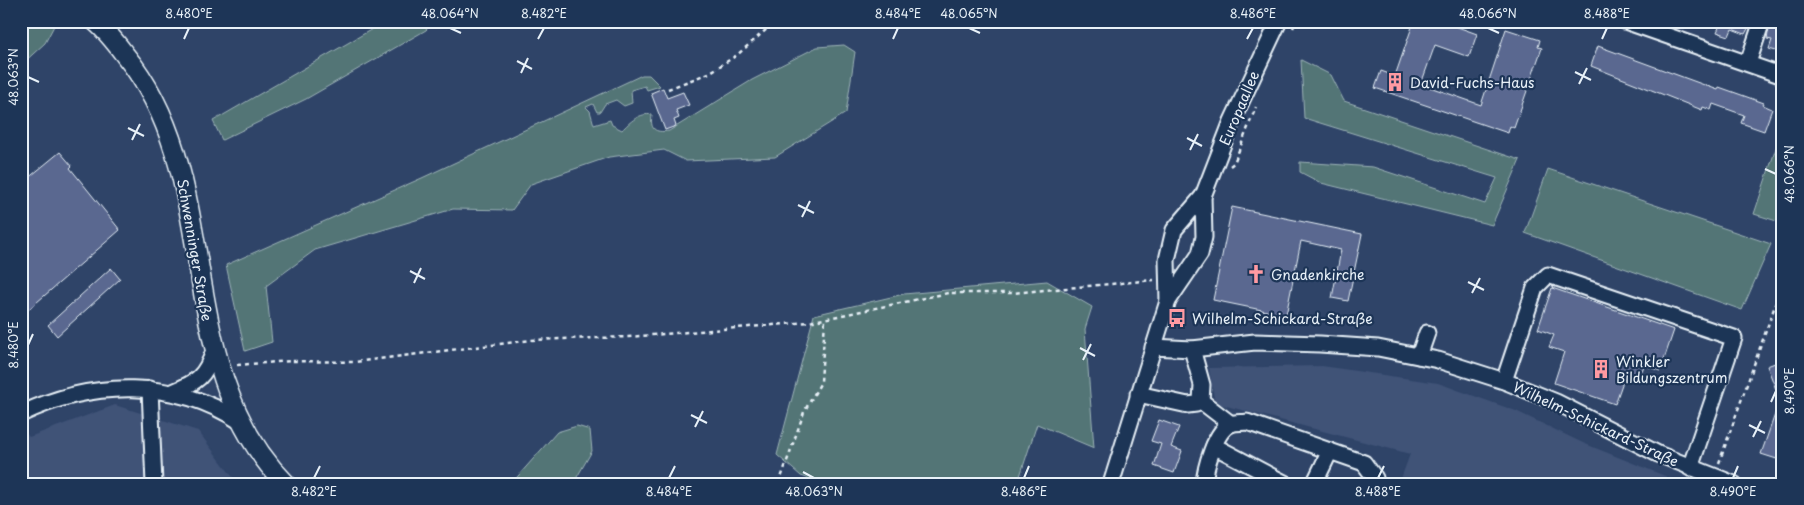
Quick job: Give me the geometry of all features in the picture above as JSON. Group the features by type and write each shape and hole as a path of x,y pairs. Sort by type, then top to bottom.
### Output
{"main road":[{"name":"Schwenninger Straße","path":"95,21 104,29 138,71 160,107 177,158 190,213 202,293 216,359 240,422 261,454 286,484"}],"street":[{"name":"Europaallee","path":"1168,301 1200,254 1204,237 1203,196 1232,121 1279,21"},
{"path":"1625,21 1653,26 1783,76"},
{"path":"1748,63 1762,21"},
{"name":"Europaallee","path":"1154,347 1168,301 1168,260 1174,230 1180,220 1203,196"},
{"path":"1504,381 1535,288 1548,275 1734,338 1690,468"},
{"path":"1419,356 1427,333"},
{"name":"Wilhelm-Schickard-Straße","path":"1154,347 1192,349 1255,342 1320,344 1378,348 1419,356 1504,381 1556,402 1658,454 1734,484"},
{"path":"1110,484 1154,347"},
{"path":"1192,349 1202,385 1201,401"},
{"path":"172,392 199,378 216,359"},
{"path":"21,414 78,392 114,388 150,389 172,392 202,401 240,422"},
{"path":"150,389 154,484"},
{"path":"1138,394 1188,405 1201,401"},
{"path":"1201,401 1231,424"},
{"path":"1204,484 1204,473 1222,431 1231,424 1247,422 1364,463 1375,478 1375,484"},
{"path":"1214,446 1286,484"},
{"path":"1314,484 1330,451"}],"path":[{"path":"668,89 709,73 730,60 752,44 776,21"},
{"path":"1289,36 1296,21"},
{"path":"1223,170 1234,163 1259,99"},
{"path":"216,359 355,362 531,340 628,337 825,320 948,293 1012,293 1168,278"},
{"path":"1714,477 1783,283"},
{"path":"779,484 804,412 821,382 825,320"}],"shaded area":[{"path":"1322,366 1438,383 1516,411 1583,443 1685,484 1399,484 1410,454 1215,403 1209,368"},
{"path":"115,405 198,431 238,484 21,484 21,427 29,437"}],"green space":[{"path":"21,21 56,22 45,43 21,65"},
{"path":"386,21 435,21 426,30 306,99 222,140 213,121"},
{"path":"844,45 855,52 846,113 775,157 686,161 664,150 609,157 531,184 512,210 453,209 315,250 266,286 272,342 245,351 226,265 422,178 642,75 649,75 660,86 647,90 645,86 631,90 632,103 624,106 616,100 605,104 600,112 597,112 593,104 586,107 590,111 594,125 610,120 612,125 622,130 636,118 648,114 652,115 654,129 657,131 669,131 752,80 817,47"},
{"path":"1301,60 1331,75 1344,101 1520,160 1492,225 1321,183 1300,172 1300,162 1373,167 1485,204 1497,178 1304,118"},
{"path":"1783,127 1783,223 1754,214"},
{"path":"1548,169 1771,244 1742,310 1525,233"},
{"path":"1047,281 1092,307 1085,329 1094,448 1037,424 1020,476 1034,484 826,484 801,476 777,455 814,315 904,294"},
{"path":"577,426 590,430 592,451 573,484 511,484 557,432"}],"building":[{"name":"David-Fuchs-Haus","path":"1414,21 1441,21 1477,34 1469,57 1435,45 1421,84 1481,105 1506,29 1540,40 1538,47 1542,48 1514,128 1510,126 1508,133 1375,88 1381,71 1395,76"},
{"path":"1714,21 1752,21 1745,34 1732,29 1729,36 1717,32 1720,25"},
{"path":"1771,21 1783,21 1783,53 1769,49 1772,40 1767,39"},
{"path":"1598,46 1718,90 1719,87 1764,103 1763,105 1772,109 1764,131 1741,123 1744,115 1713,104 1711,110 1703,107 1702,110 1591,66"},
{"path":"663,88 667,98 683,92 689,105 676,110 679,118 674,120 676,126 665,130 651,93"},
{"path":"60,152 72,166 70,168 120,230 21,316 21,184"},
{"name":"Gnadenkirche","path":"1232,207 1362,234 1348,301 1332,298 1341,250 1301,241 1286,315 1213,300"},
{"path":"111,268 120,279 57,336 48,325"},
{"path":"1552,288 1674,330 1660,371 1644,365 1640,378 1626,373 1615,404 1554,383 1564,352 1549,347 1554,335 1538,329"},
{"path":"1783,360 1783,461 1761,454 1780,400 1767,366"},
{"path":"1159,420 1179,427 1171,447 1182,451 1174,473 1154,466 1161,444 1151,441"}],"place":[{"name":"David-Fuchs-Haus","path":"1395,82"},
{"name":"Gnadenkirche","path":"1256,274"},
{"name":"Wilhelm-Schickard-Straße","path":"1177,318"},
{"name":"Winkler Bildungszentrum","path":"1601,369"}]}
